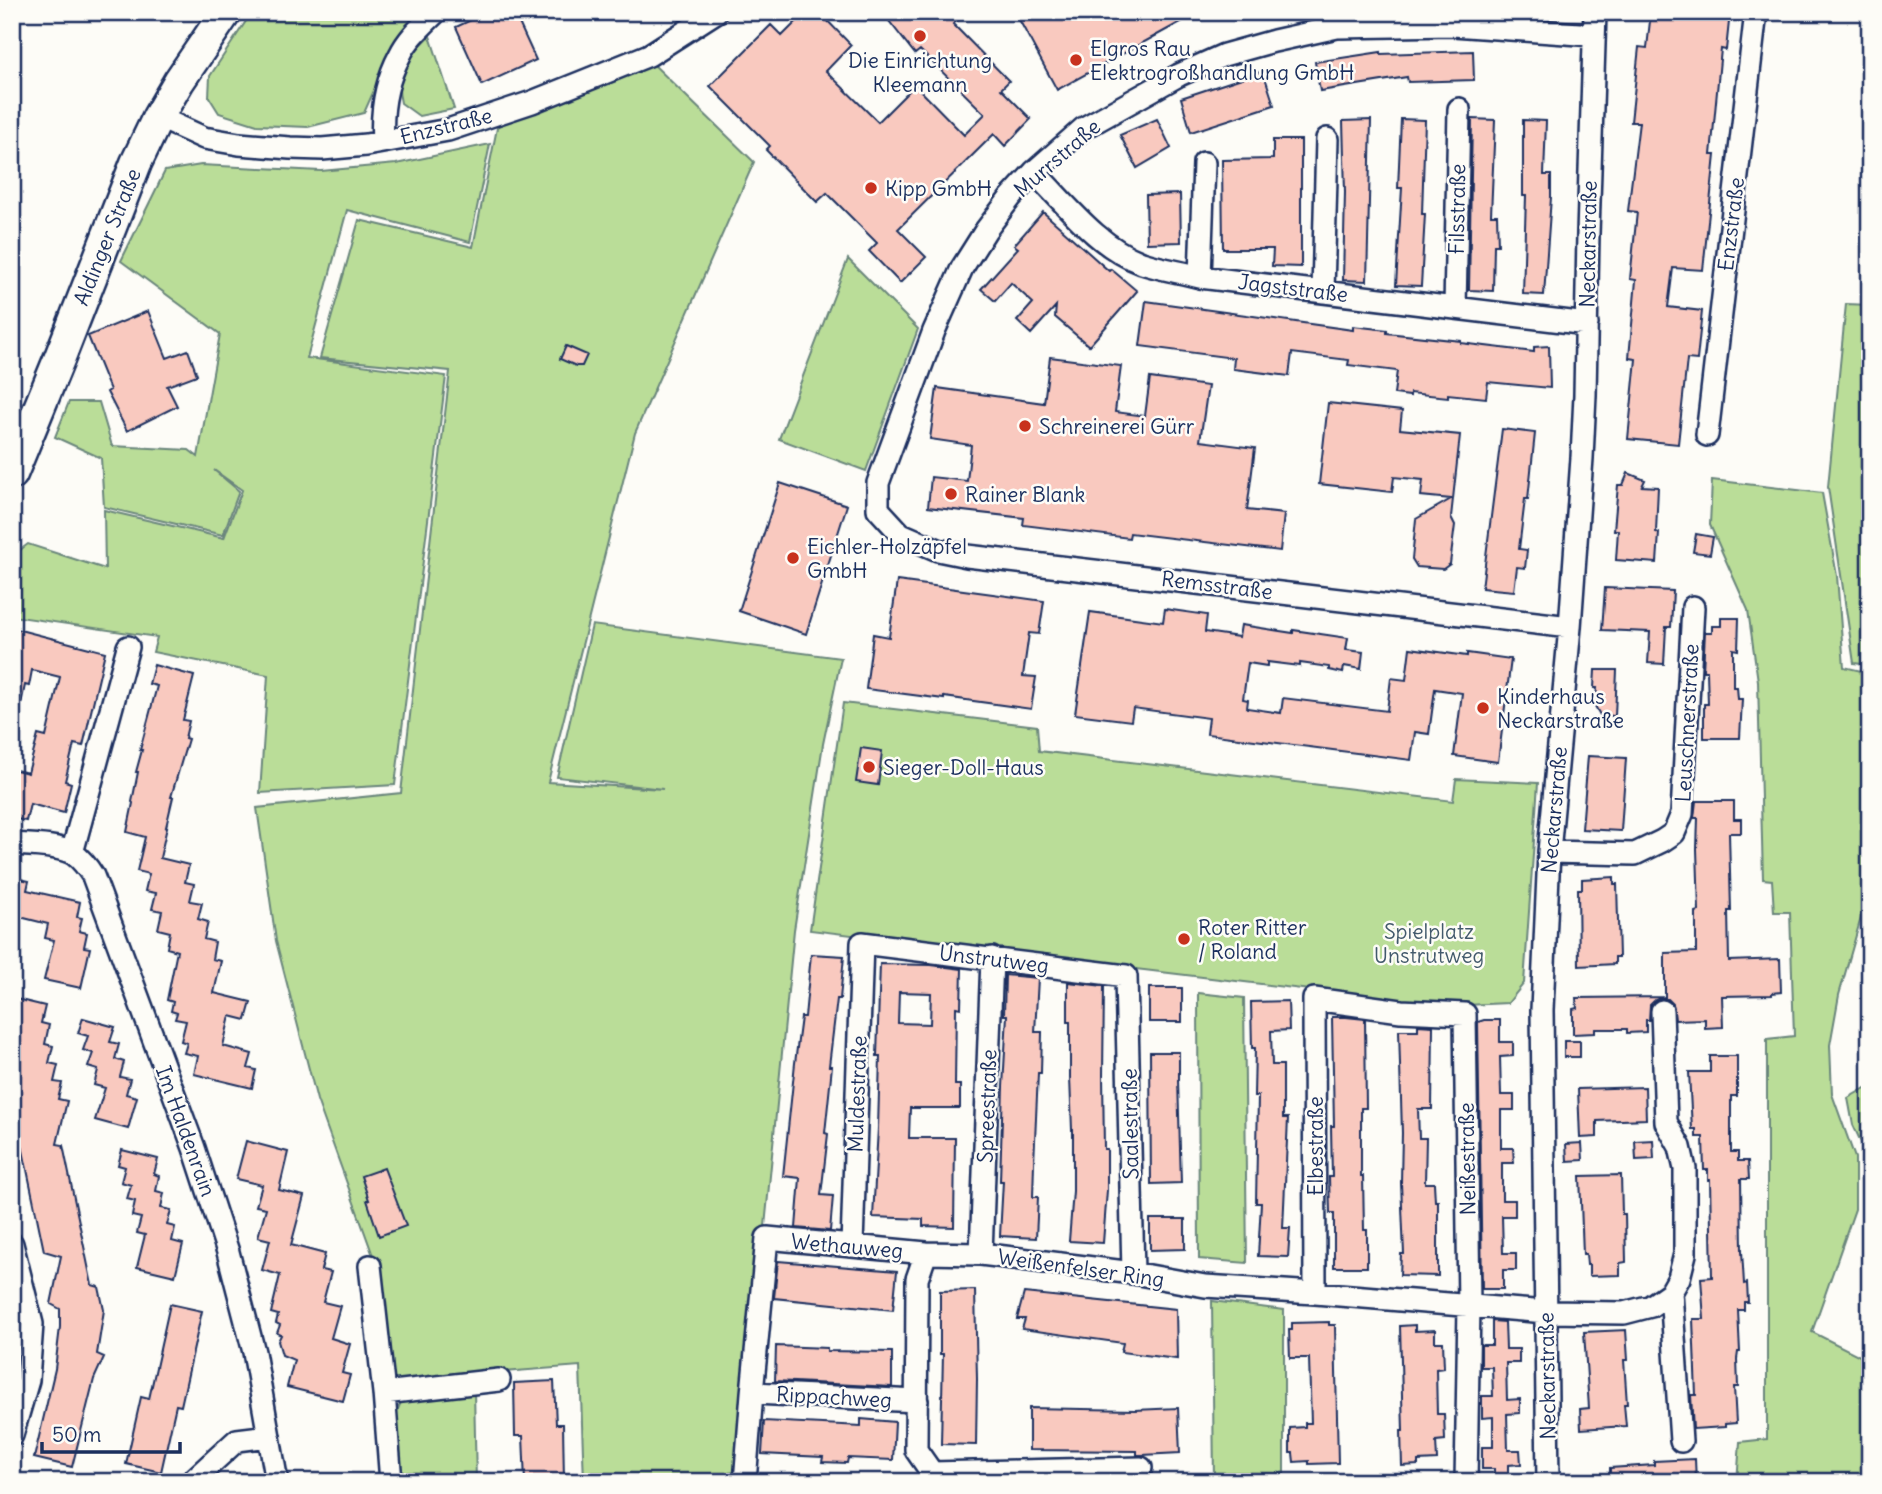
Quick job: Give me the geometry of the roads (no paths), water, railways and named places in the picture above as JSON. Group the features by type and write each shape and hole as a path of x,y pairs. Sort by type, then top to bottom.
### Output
{"main road":[{"name":"Aldinger Straße","path":"12,474 136,163 179,81 226,12"}],"street":[{"path":"383,141 382,118 387,88 400,54 415,32 436,12"},
{"name":"Enzstraße","path":"159,117 204,138 290,148 322,149 366,145 448,130 532,102 649,55 716,12"},
{"name":"Neckarstraße","path":"1548,1482 1542,1010 1549,852 1570,627 1582,458 1595,12"},
{"name":"Enzstraße","path":"1707,435 1756,12"},
{"name":"Murrstraße","path":"878,509 878,483 934,331 962,268 1011,197 1034,172 1084,128 1179,75 1224,55 1337,27 1442,25 1594,35"},
{"name":"Filsstraße","path":"1455,308 1459,109"},
{"path":"1323,292 1327,139"},
{"path":"1200,277 1204,163"},
{"name":"Jagststraße","path":"1034,172 1110,246 1141,262 1200,277 1587,324"},
{"name":"Remsstraße","path":"878,509 901,534 938,550 967,556 1570,627"},
{"name":"Leuschnerstraße","path":"1549,852 1635,854 1674,833 1682,814 1693,607"},
{"path":"12,844 50,847 72,853 128,647"},
{"name":"Im Haldenrain","path":"72,853 85,864 93,876 194,1148 228,1252 250,1339 277,1482"},
{"name":"Unstrutweg","path":"862,943 1126,976"},
{"name":"Muldestraße","path":"852,1246 862,943"},
{"name":"Spreestraße","path":"981,1254 992,958"},
{"name":"Saalestraße","path":"1126,976 1133,1273"},
{"name":"Elbestraße","path":"1315,1293 1314,999 1401,1011 1465,1014"},
{"path":"1662,1011 1666,1122 1680,1147 1685,1169 1685,1254 1679,1278 1671,1292 1681,1441"},
{"name":"Neißestraße","path":"1465,1014 1469,1305"},
{"name":"Wethauweg","path":"752,1393 767,1238 926,1253"},
{"path":"12,1244 32,1324 27,1380 12,1435"},
{"path":"926,1253 917,1279 916,1450 932,1477 1141,1468"},
{"name":"Weißenfelser Ring","path":"926,1253 981,1254 1133,1273 1205,1286 1546,1312 1624,1313 1651,1306 1671,1292"},
{"path":"370,1266 391,1482"},
{"path":"1466,1482 1469,1305"},
{"path":"384,1394 499,1380"},
{"path":"745,1482 752,1393"},
{"name":"Rippachweg","path":"752,1393 916,1401"},
{"path":"191,1482 237,1440 269,1436"}],"place":[{"name":"Die Einrichtung Kleemann","path":"920,36"},
{"name":"Elgros Rau Elektrogroßhandlung GmbH","path":"1076,60"},
{"name":"Kipp GmbH","path":"871,188"},
{"name":"Schreinerei Gürr","path":"1025,426"},
{"name":"Rainer Blank","path":"951,494"},
{"name":"Eichler-Holzäpfel GmbH","path":"793,558"},
{"name":"Kinderhaus Neckarstraße","path":"1483,708"},
{"name":"Sieger-Doll-Haus","path":"869,767"},
{"name":"Roter Ritter / Roland","path":"1184,939"}],"park label":[{"name":"Spielplatz Unstrutweg","path":"1429,943"}]}
